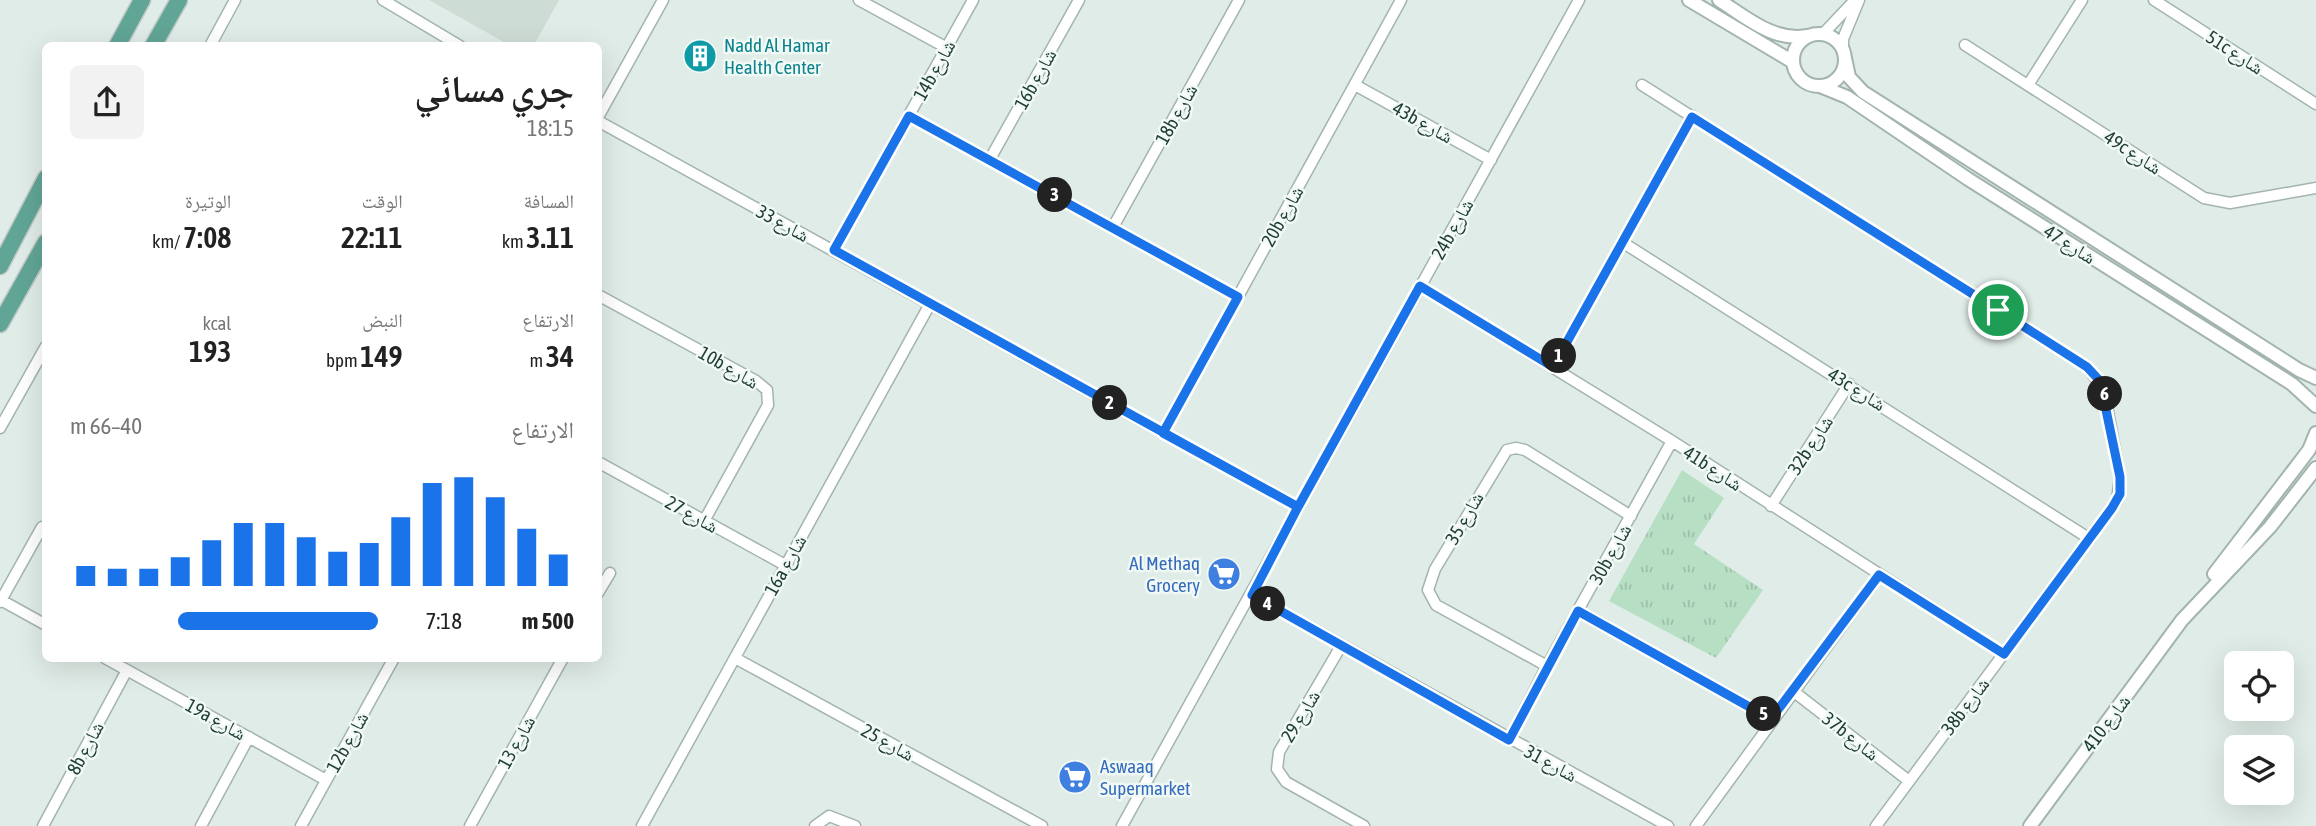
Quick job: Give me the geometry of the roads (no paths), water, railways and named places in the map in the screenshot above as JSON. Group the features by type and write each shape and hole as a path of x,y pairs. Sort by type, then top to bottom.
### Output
{"main road":[{"path":"119,42 142,0"},
{"path":"155,42 178,0"},
{"path":"0,265 42,186"},
{"path":"0,324 42,249"}],"street":[{"path":"212,42 235,0"},
{"path":"383,0 453,42"},
{"path":"602,112 663,0"},
{"path":"859,0 947,48"},
{"name":"14b شارع","path":"834,250 973,0"},
{"name":"16b شارع","path":"990,159 1079,0"},
{"name":"18b شارع","path":"1113,228 1238,0"},
{"name":"20b شارع","path":"1163,433 1401,0"},
{"name":"24b شارع","path":"1122,826 1579,0"},
{"path":"1689,0 1793,62 1800,78 1821,86 1836,80 1841,74 1843,39 1857,0"},
{"path":"1719,0 1776,35 1796,38 1815,35 1837,42 1844,54"},
{"path":"1793,62 1796,48 1857,0"},
{"path":"2028,85 2081,0"},
{"name":"51c شارع","path":"2154,0 2316,104"},
{"name":"49c شارع","path":"1965,45 2204,198 2230,203 2316,188"},
{"name":"شارع 47","path":"1844,54 1849,77 1863,92 2290,365 2316,378"},
{"name":"43b شارع","path":"1355,85 1491,160"},
{"name":"38b شارع","path":"1642,85 2087,367 2100,381 2106,400 2121,486 2117,501 1876,826"},
{"name":"شارع 47","path":"1821,86 1847,97 1968,179 2291,384 2316,406"},
{"path":"909,116 1238,297"},
{"path":"1553,367 1692,117"},
{"name":"شارع 33","path":"602,121 1298,507"},
{"name":"43c شارع","path":"1622,242 2090,539"},
{"name":"41b شارع","path":"1420,286 1672,441 2004,654"},
{"name":"10b شارع","path":"602,297 756,381 766,390 768,405 704,521"},
{"name":"16a شارع","path":"642,826 930,304"},
{"path":"0,428 42,353"},
{"name":"32b شارع","path":"1771,506 1849,384"},
{"name":"شارع 410","path":"2030,826 2207,583 2309,450 2316,433"},
{"name":"30b شارع","path":"1509,740 1672,441"},
{"name":"شارع 35","path":"1547,666 1436,605 1428,590 1435,569 1495,465 1507,450 1525,450 1631,516"},
{"name":"شارع 27","path":"602,465 785,565"},
{"name":"شارع 410","path":"2182,620 2267,530 2316,468"},
{"path":"42,527 1,601 42,623"},
{"path":"602,586 610,573"},
{"path":"1696,826 1771,719 1879,575"},
{"name":"شارع 31","path":"1252,595 1668,826"},
{"path":"1578,611 1771,719"},
{"name":"شارع 29","path":"1341,646 1279,752 1277,769 1286,782 1364,826"},
{"name":"شارع 25","path":"735,658 1042,826"},
{"name":"19a شارع","path":"112,662 326,780"},
{"name":"12b شارع","path":"301,826 392,662"},
{"name":"شارع 13","path":"470,826 561,662"},
{"name":"8b شارع","path":"43,826 127,670"},
{"name":"37b شارع","path":"1793,691 1909,781"},
{"path":"201,826 249,737"},
{"path":"815,826 829,816 855,826"}],"place":[{"name":"Nadd Al Hamar Health Center","path":"700,56"},
{"name":"Al Methaq Grocery","path":"1224,574"},
{"name":"Aswaaq Supermarket","path":"1075,777"}]}
